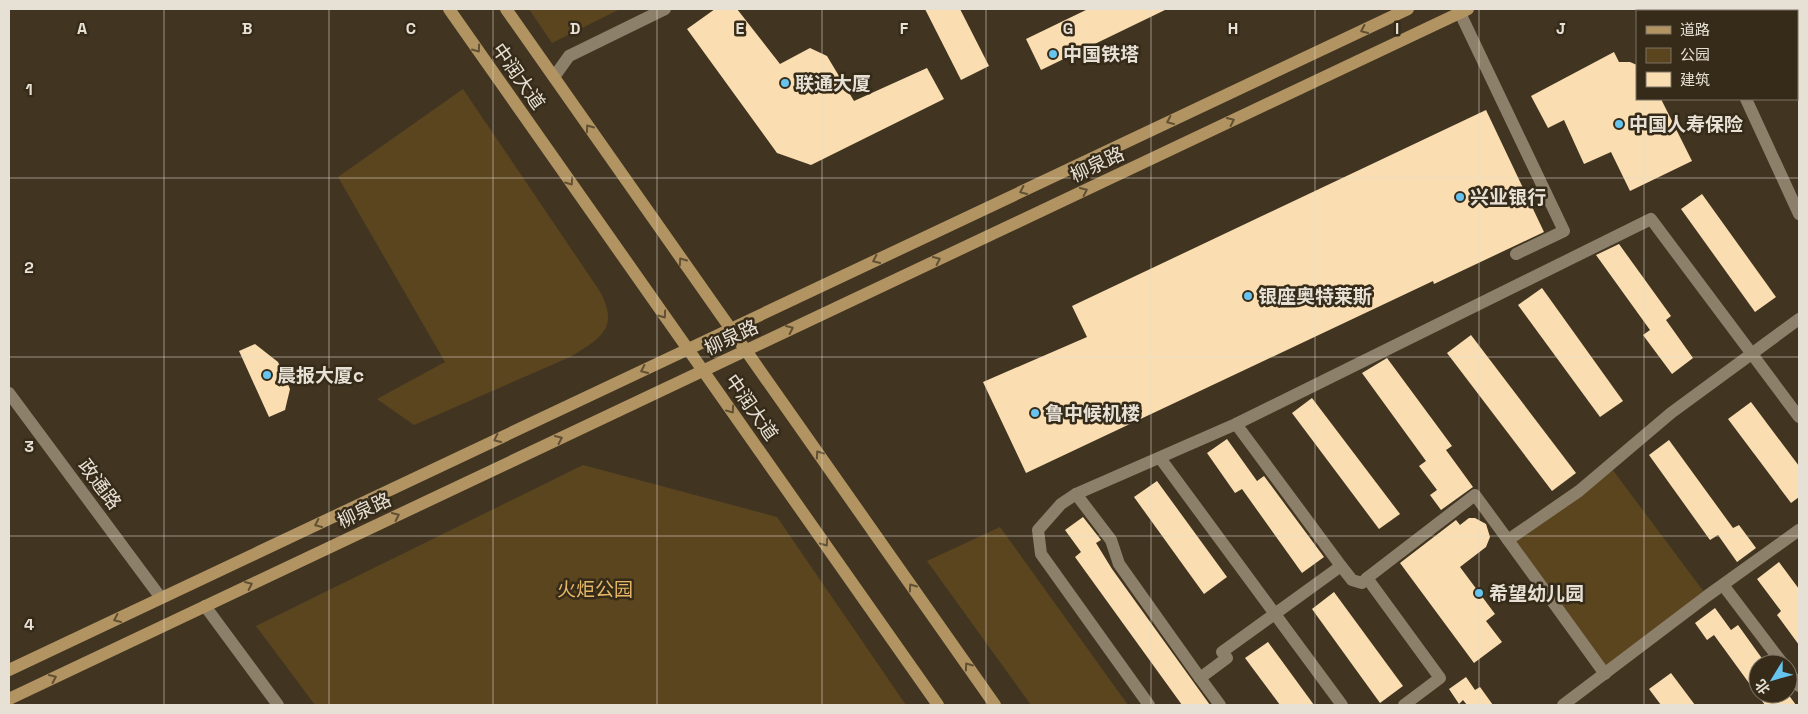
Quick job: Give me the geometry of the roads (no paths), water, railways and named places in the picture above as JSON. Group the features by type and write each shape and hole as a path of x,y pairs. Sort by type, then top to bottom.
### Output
{"main road":[{"name":"中润大道","path":"449,9 938,705"},
{"name":"中润大道","path":"506,9 995,705"},
{"name":"柳泉路","path":"9,670 731,329 1389,13 1408,9"},
{"name":"柳泉路","path":"9,699 1464,11"}],"street":[{"path":"554,77 569,56 664,9"},
{"path":"1464,11 1564,231 1516,254"},
{"path":"1746,100 1799,214"},
{"path":"1150,705 1040,554 1038,530 1061,504 1076,494 1236,424 1652,219 1750,353 1799,416"},
{"path":"1508,540 1579,491 1671,413 1750,353 1799,319"},
{"name":"政通路","path":"9,393 161,598"},
{"path":"1236,424 1352,580 1362,583 1475,495 1605,674"},
{"path":"1160,458 1342,705"},
{"path":"1076,494 1110,540 1119,564 1220,705"},
{"path":"1563,705 1799,530"},
{"path":"1200,678 1226,658 1222,652 1341,566"},
{"path":"1367,578 1440,678 1404,705"},
{"path":"1723,585 1775,654"},
{"path":"205,606 278,705"}],"place":[{"name":"中国铁塔","path":"1053,54"},
{"name":"联通大厦","path":"785,83"},
{"name":"中国人寿保险","path":"1619,124"},
{"name":"兴业银行","path":"1460,197"},
{"name":"银座奥特莱斯","path":"1248,296"},
{"name":"晨报大厦c","path":"267,375"},
{"name":"鲁中候机楼","path":"1035,413"},
{"name":"希望幼儿园","path":"1479,593"}],"park label":[{"name":"火炬公园","path":"595,589"}]}
